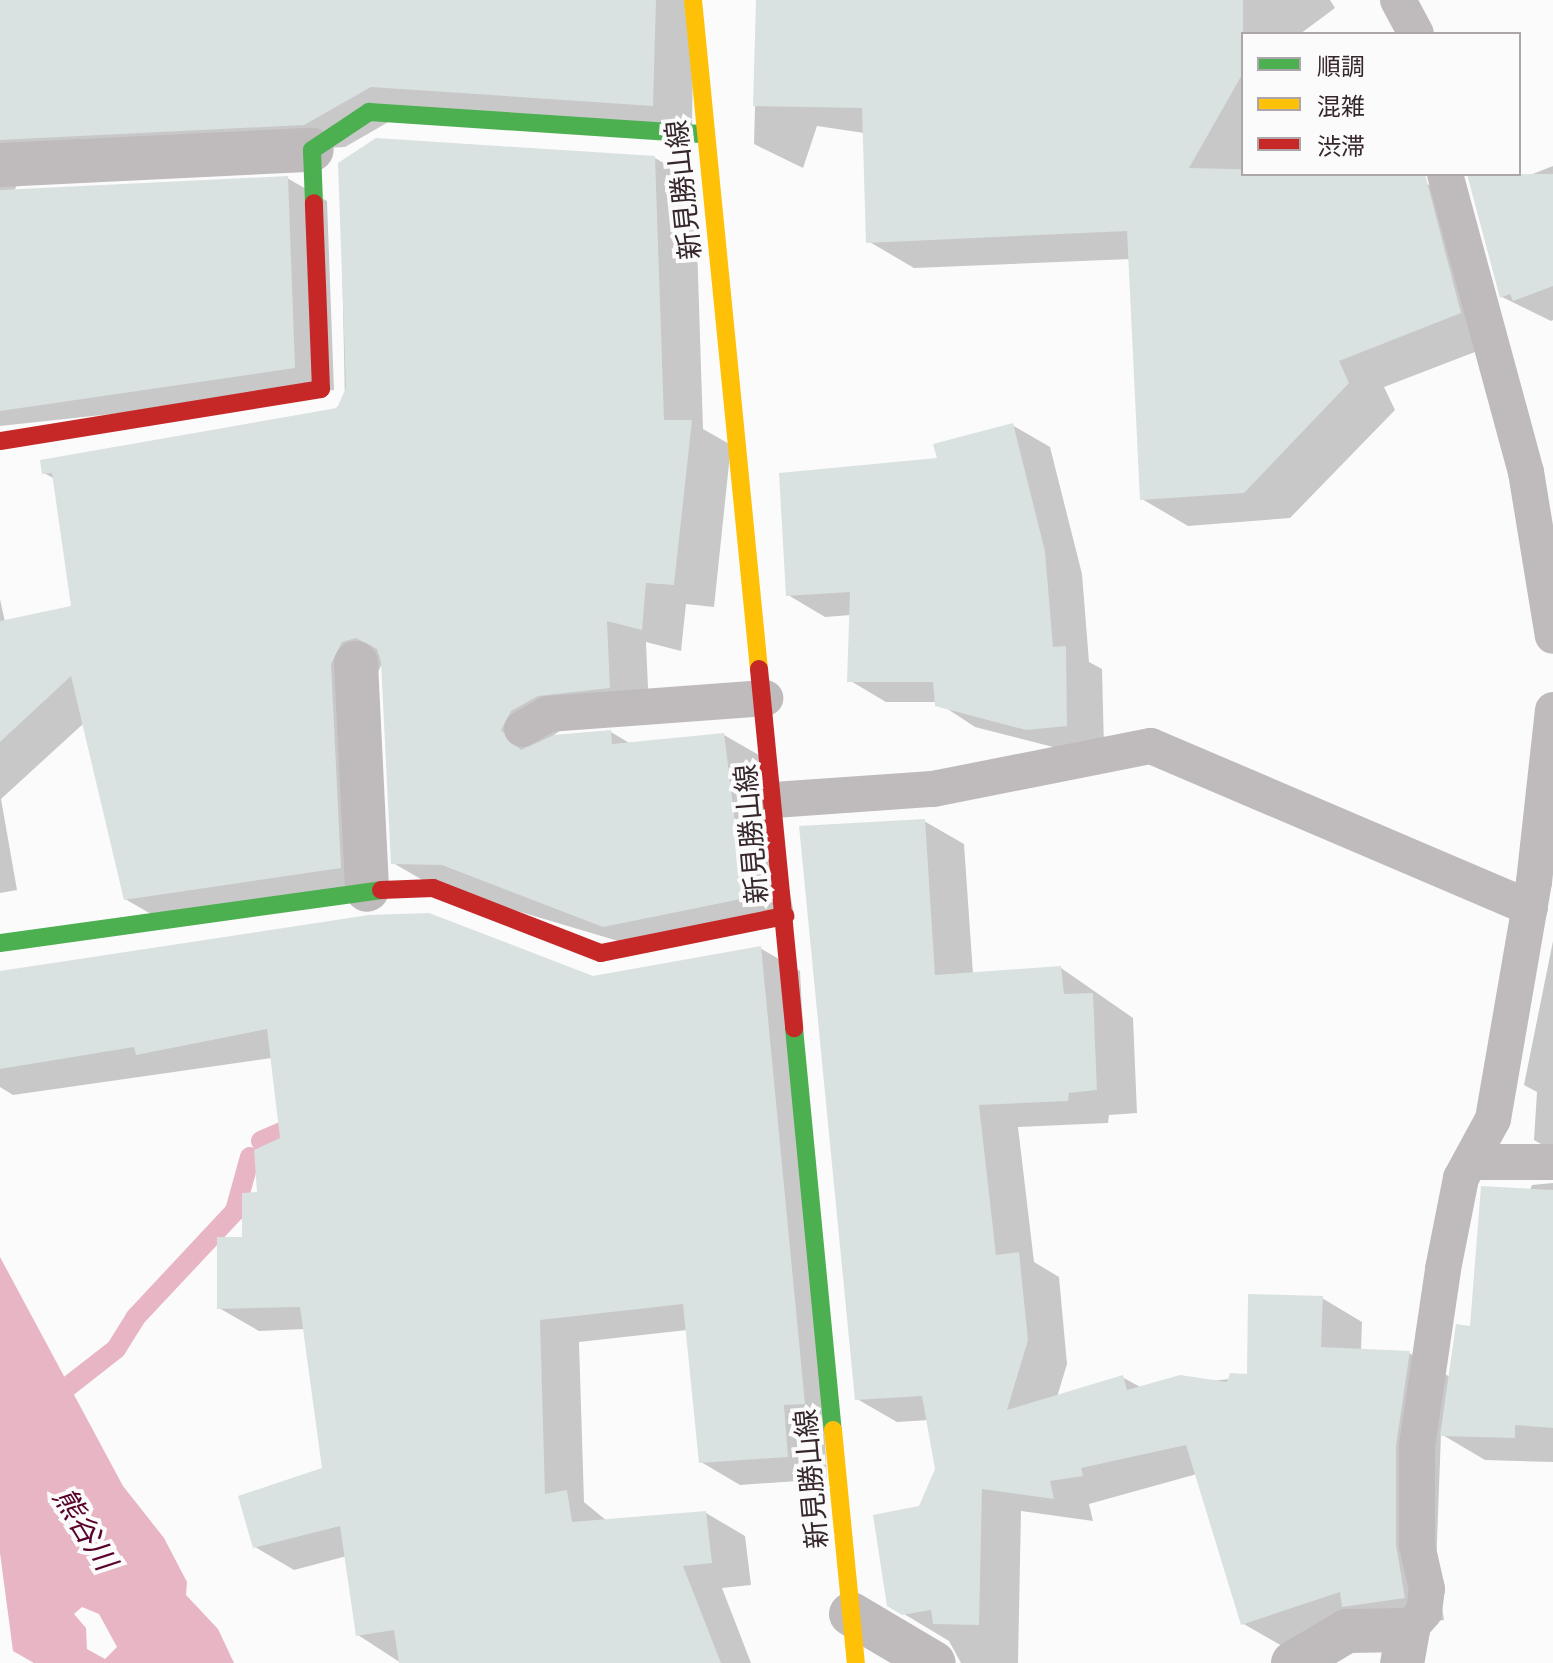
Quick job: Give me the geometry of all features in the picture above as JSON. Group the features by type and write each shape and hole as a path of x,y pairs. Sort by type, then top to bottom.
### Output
{"street":[{"name":"新見勝山線","path":"693,0 704,134 765,698 856,1663"},
{"path":"0,165 312,150 369,112 704,134"},
{"path":"0,441 321,389 312,150"},
{"path":"356,663 367,890"},
{"path":"0,943 367,890 433,888 601,953 785,916"},
{"path":"851,1614 934,1663"},
{"path":"1293,1663 1347,1631 1405,1646"}],"lane":[{"path":"1398,0 1415,32"},
{"path":"1446,176 1526,472 1553,636"},
{"path":"522,729 548,714 765,698"},
{"path":"1405,1646 1424,1612 1427,1589 1417,1545 1417,1446 1443,1269 1470,1162 1493,1119 1530,908 1553,710"},
{"path":"774,800 933,789 1151,746 1530,908"},
{"path":"1470,1162 1553,1162"}],"water":[{"name":"熊谷川","path":"0,1257 123,1486 164,1538 187,1582 186,1595 218,1629 234,1663 34,1663 13,1651 0,1553","holes":["82,1607 99,1614 117,1647 105,1659 87,1649 86,1628 74,1614"]}],"building":[{"path":"0,0 656,0 653,106 371,87 304,125 0,140"},
{"path":"756,0 1243,0 1241,77 1189,168 1241,169 1241,176 1426,176 1461,313 1339,361 1349,383 1244,493 1140,500 1127,231 866,243 862,108 753,106"},
{"path":"376,138 655,156 664,420 692,420 674,585 646,583 642,630 607,621 610,688 538,696 511,711 501,730 521,750 554,735 611,730 612,744 724,733 736,830 749,829 756,896 603,927 442,865 391,864 381,662 377,649 356,638 342,642 331,664 341,868 124,900 71,676 0,742 0,621 71,606 52,473 42,474 40,460 337,408 346,388 338,163"},
{"path":"1553,174 1553,286 1513,301 1510,294 1500,298 1468,176"},
{"path":"288,176 295,368 0,411 0,190"},
{"path":"1013,423 1045,551 1053,647 1066,646 1067,726 1026,730 935,706 933,682 847,682 850,592 786,596 779,473 937,458 933,444"},
{"path":"925,819 935,975 1061,966 1064,994 1093,993 1097,1090 1069,1093 1068,1101 979,1105 996,1255 1019,1252 1028,1340 1007,1410 1123,1375 1127,1390 1180,1375 1227,1382 1230,1373 1247,1374 1248,1294 1323,1296 1321,1347 1410,1351 1396,1446 1396,1545 1405,1598 1342,1607 1340,1592 1241,1625 1186,1445 1081,1468 1083,1476 1050,1481 1054,1499 982,1489 979,1625 933,1624 931,1610 902,1615 887,1606 873,1515 919,1506 935,1469 922,1396 855,1400 799,826"},
{"path":"429,913 593,976 761,946 805,1404 784,1405 788,1457 699,1463 683,1304 540,1320 545,1494 567,1490 572,1522 706,1511 712,1563 683,1566 721,1663 399,1663 394,1630 356,1636 340,1526 253,1548 238,1496 322,1468 300,1307 217,1309 217,1237 242,1237 242,1193 257,1192 254,1150 280,1138 267,1029 136,1055 134,1047 0,1069 0,971 369,915"},
{"path":"1481,1186 1553,1190 1553,1428 1515,1425 1515,1438 1440,1436 1456,1324 1470,1326"}],"waterway":[{"path":"261,1141 305,1122"},
{"path":"52,1399 116,1349 135,1318 235,1211 250,1157"}],"traffic: fast":[{"path":"314,203 312,150 369,112 704,134"},
{"path":"0,943 381,890"},
{"path":"794,1028 833,1430"}],"traffic: slow":[{"path":"693,0 759,669"},
{"path":"833,1430 856,1663"}],"traffic: jam":[{"path":"0,441 321,389 314,203"},
{"path":"759,669 794,1028"},
{"path":"381,890 433,888 601,953 785,916"}]}
